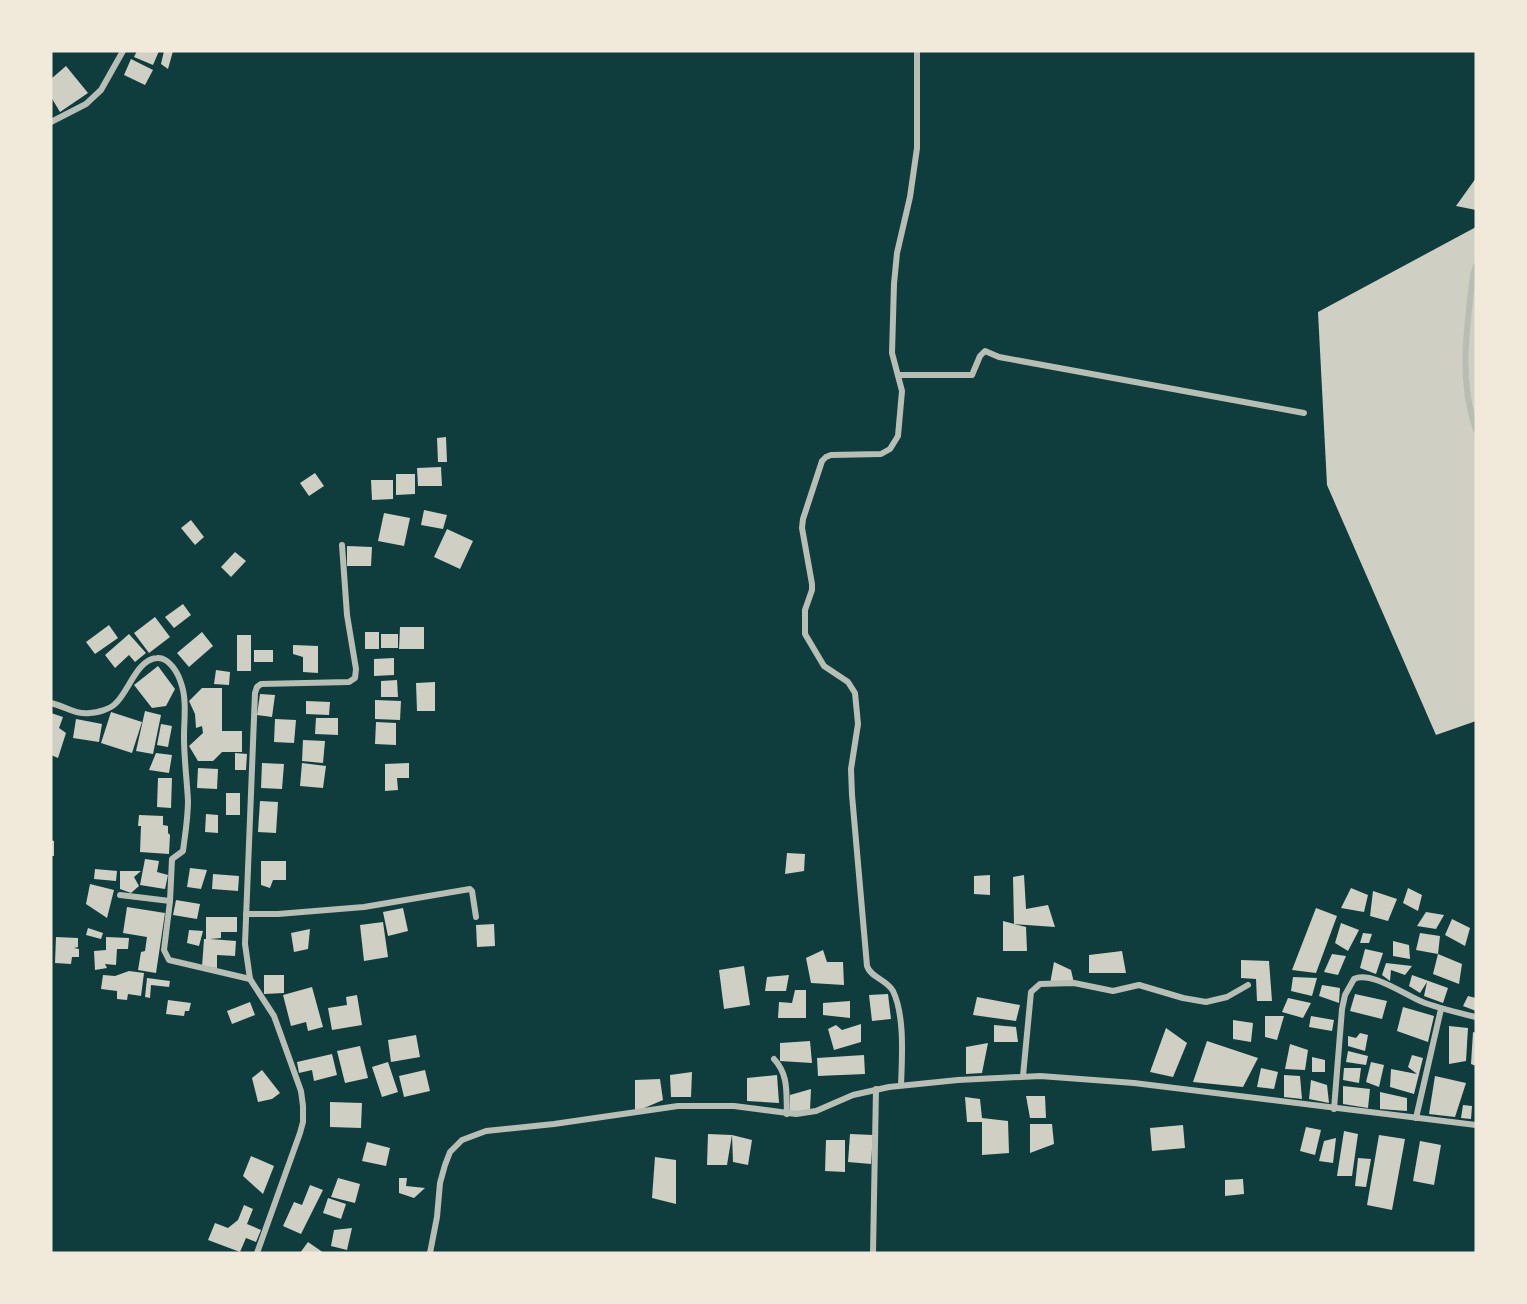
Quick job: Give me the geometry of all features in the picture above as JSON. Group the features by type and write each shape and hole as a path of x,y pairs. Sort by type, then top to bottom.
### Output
{"street":[{"path":"51,122 86,104 101,90 123,51"},
{"path":"901,1085 902,1053 898,1008 893,992 887,983 870,973 867,966 852,795 851,769 858,724 855,693 848,682 824,666 805,633 805,610 812,584 802,528 805,511 822,461 831,455 881,454 894,444 900,423 902,391 892,353 895,270 912,188 917,148 917,51"},
{"path":"1476,266 1471,287 1465,363 1466,391 1476,430"},
{"path":"899,375 972,375 980,356 985,351 999,357 1304,413"},
{"path":"257,1253 300,1133 303,1106 301,1091 274,1016 250,979 245,944 256,687 269,683 353,681 356,669 345,600 342,545"},
{"path":"51,703 65,709 89,714 113,706 123,696 126,686 142,666 150,660 157,658 164,660 176,671 182,684 184,699 184,756 188,803 183,851 172,859 164,950 170,960 250,979"},
{"path":"246,914 278,914 364,907 470,889 476,917"},
{"path":"120,895 170,901"},
{"path":"1334,1108 1342,1009 1345,996 1354,979 1365,976 1383,982 1422,1002 1476,1017"},
{"path":"1023,1076 1031,992 1040,984 1074,983 1113,991 1139,985 1206,1002 1227,997 1248,985"},
{"path":"1416,1118 1441,1009"},
{"path":"774,1059 785,1076 787,1114"},
{"path":"430,1253 437,1217 440,1183 445,1165 450,1152 462,1140 486,1131 554,1124 678,1106 734,1106 787,1114 816,1111 853,1095 876,1089 1023,1076 1134,1083 1476,1125"},
{"path":"873,1253 876,1089"}],"building":[{"path":"137,51 159,51 153,65 134,57"},
{"path":"164,51 173,51 168,69 161,64"},
{"path":"131,59 153,70 145,85 124,75"},
{"path":"66,66 88,93 60,112 51,97 51,79"},
{"path":"1476,178 1476,210 1456,206"},
{"path":"1476,227 1476,721 1436,735 1327,485 1318,312"},
{"path":"446,437 447,462 438,462 437,438"},
{"path":"441,467 442,486 418,486 417,468"},
{"path":"315,473 324,486 309,496 300,483"},
{"path":"396,474 415,474 415,494 396,495"},
{"path":"371,480 393,480 393,499 372,500"},
{"path":"424,510 447,515 443,529 421,525"},
{"path":"384,513 410,518 404,546 378,541"},
{"path":"191,520 204,537 195,545 181,528"},
{"path":"447,529 473,541 460,569 434,557"},
{"path":"347,546 372,547 371,566 347,566"},
{"path":"235,552 246,561 231,577 221,567"},
{"path":"183,604 191,615 174,628 165,617"},
{"path":"155,617 170,637 149,653 134,633"},
{"path":"109,625 118,638 95,654 86,642"},
{"path":"400,627 424,627 424,649 399,649"},
{"path":"202,632 213,646 189,667 177,653"},
{"path":"365,632 379,632 379,649 365,649"},
{"path":"129,634 146,653 135,662 129,655 115,668 105,655"},
{"path":"381,634 398,634 398,648 381,648"},
{"path":"237,635 251,635 251,671 237,671"},
{"path":"293,645 318,646 318,673 303,672 303,657 293,654"},
{"path":"254,650 273,650 273,662 254,662"},
{"path":"394,658 394,675 374,676 374,659"},
{"path":"158,666 175,689 166,706 152,708 134,685"},
{"path":"216,670 230,672 229,685 214,684"},
{"path":"397,680 398,697 381,697 381,681"},
{"path":"435,682 435,711 417,711 416,683"},
{"path":"202,688 222,688 222,731 242,731 242,752 222,752 213,761 198,761 189,746 203,733 202,726 196,728 195,714 189,701"},
{"path":"260,694 275,695 272,717 257,715"},
{"path":"375,700 401,701 400,720 375,719"},
{"path":"306,701 330,702 329,715 306,714"},
{"path":"145,711 161,715 153,754 136,751"},
{"path":"111,712 142,722 132,753 101,743"},
{"path":"51,713 63,717 59,728 66,733 58,758 51,755"},
{"path":"316,718 338,718 338,735 315,734"},
{"path":"76,719 102,724 99,742 73,738"},
{"path":"275,719 296,720 294,743 274,742"},
{"path":"376,722 396,723 396,745 375,744"},
{"path":"161,724 172,726 168,747 157,745"},
{"path":"303,740 325,741 323,763 302,761"},
{"path":"156,753 172,755 169,773 149,770"},
{"path":"235,753 247,754 246,770 235,770"},
{"path":"262,763 284,764 282,789 261,788"},
{"path":"302,763 326,766 323,788 300,786"},
{"path":"409,763 409,778 397,778 398,790 385,791 385,764"},
{"path":"198,768 218,769 217,789 197,788"},
{"path":"158,778 172,778 171,808 157,807"},
{"path":"226,793 240,793 240,815 226,815"},
{"path":"260,801 278,802 276,833 258,832"},
{"path":"206,814 218,815 218,833 205,832"},
{"path":"139,815 163,816 163,825 168,826 170,835 169,854 140,852"},
{"path":"51,840 54,841 54,856 51,856"},
{"path":"787,853 805,854 804,871 785,874"},
{"path":"145,859 159,861 157,872 168,875 165,889 140,885"},
{"path":"261,861 286,861 286,880 273,880 270,888 261,885"},
{"path":"190,868 207,870 201,889 187,887"},
{"path":"95,869 117,871 116,881 94,879"},
{"path":"120,871 141,871 134,877 139,886 131,893 120,889"},
{"path":"213,874 239,876 238,891 212,889"},
{"path":"990,875 990,895 974,894 974,876"},
{"path":"1024,875 1026,909 1048,905 1055,927 1014,924 1013,877"},
{"path":"90,884 114,890 107,918 86,904"},
{"path":"1351,888 1368,895 1364,912 1341,908"},
{"path":"1408,888 1422,895 1418,911 1403,903"},
{"path":"1373,891 1397,899 1388,921 1370,916"},
{"path":"176,900 200,904 197,919 173,915"},
{"path":"127,907 165,913 156,973 138,970 141,952 145,951 147,937 123,933"},
{"path":"403,908 408,931 388,936 383,912"},
{"path":"1316,908 1337,916 1316,973 1292,970"},
{"path":"1426,912 1444,915 1436,929 1417,926"},
{"path":"206,917 237,917 237,932 221,932 221,938 210,939 236,941 235,956 217,955 217,968 202,967"},
{"path":"1452,919 1470,928 1465,946 1445,935"},
{"path":"1003,921 1026,927 1027,951 1003,951"},
{"path":"383,922 388,957 364,961 360,925"},
{"path":"1341,923 1359,930 1348,951 1335,943"},
{"path":"494,924 495,946 477,947 476,925"},
{"path":"88,928 103,933 101,939 86,935"},
{"path":"310,929 308,949 294,952 291,933"},
{"path":"189,930 203,931 199,946 187,943"},
{"path":"1363,933 1372,934 1369,943 1360,943"},
{"path":"1420,933 1440,936 1438,954 1416,950"},
{"path":"56,937 78,938 78,947 74,948 79,949 79,957 72,957 71,964 55,963"},
{"path":"106,937 129,938 128,949 117,949 116,965 105,964 107,968 95,970 94,951 106,950"},
{"path":"1393,941 1409,945 1410,959 1393,956"},
{"path":"1365,949 1383,953 1376,974 1360,968"},
{"path":"823,950 827,962 843,962 844,985 811,983 806,958"},
{"path":"1122,951 1126,973 1089,973 1089,955"},
{"path":"1332,954 1346,956 1338,975 1324,972"},
{"path":"1438,954 1462,964 1459,984 1433,974"},
{"path":"1241,960 1269,961 1272,1001 1257,1001 1256,979 1241,978"},
{"path":"1054,962 1071,970 1074,983 1050,984"},
{"path":"1386,963 1412,966 1405,975 1391,970 1390,981 1382,975"},
{"path":"744,966 750,1005 724,1009 719,970"},
{"path":"129,971 144,973 141,996 128,994 127,1000 117,999 117,991 101,989 103,975 115,976"},
{"path":"264,975 284,975 284,993 264,994"},
{"path":"789,975 786,991 765,991 767,977"},
{"path":"1412,975 1448,988 1443,1003 1424,996 1427,982 1420,993 1409,986"},
{"path":"1293,977 1317,978 1312,996 1291,991"},
{"path":"147,978 170,981 169,987 151,985 150,998 145,997"},
{"path":"1322,985 1340,988 1339,1003 1319,996"},
{"path":"312,987 323,1027 308,1031 306,1022 291,1026 283,995"},
{"path":"795,990 806,990 806,1018 778,1018 779,1002 792,1003"},
{"path":"888,994 891,1019 872,1021 869,995"},
{"path":"1355,994 1387,1001 1382,1019 1350,1011"},
{"path":"357,995 362,1025 332,1030 328,1008 347,1005 346,997"},
{"path":"1468,996 1476,998 1476,1011 1463,1006"},
{"path":"977,997 1020,1005 1016,1021 973,1015"},
{"path":"1288,998 1311,1003 1303,1018 1282,1012"},
{"path":"168,1000 191,1003 189,1011 185,1011 184,1016 166,1014"},
{"path":"850,1001 850,1018 823,1015 823,1003"},
{"path":"250,1002 255,1015 232,1024 227,1011"},
{"path":"1403,1007 1434,1016 1428,1042 1397,1031"},
{"path":"1265,1016 1284,1016 1277,1040 1265,1037"},
{"path":"1311,1016 1334,1020 1332,1031 1309,1027"},
{"path":"1233,1020 1253,1023 1251,1042 1233,1039"},
{"path":"861,1024 861,1042 834,1050 828,1029 836,1025 842,1030"},
{"path":"994,1025 1016,1027 1018,1042 994,1042"},
{"path":"1449,1026 1468,1028 1466,1061 1449,1064"},
{"path":"1166,1028 1187,1043 1173,1077 1150,1072"},
{"path":"1473,1032 1476,1033 1476,1066 1471,1064"},
{"path":"1360,1033 1368,1035 1365,1051 1348,1046 1348,1036 1356,1038"},
{"path":"416,1035 420,1057 391,1062 388,1040"},
{"path":"810,1041 812,1063 780,1061 780,1043"},
{"path":"1207,1041 1258,1058 1243,1087 1193,1082"},
{"path":"988,1043 982,1073 966,1074 966,1047"},
{"path":"1290,1044 1308,1050 1305,1070 1285,1069"},
{"path":"360,1046 368,1078 345,1083 337,1051"},
{"path":"1348,1051 1368,1056 1366,1065 1346,1062"},
{"path":"332,1054 337,1075 314,1081 312,1070 299,1073 297,1062"},
{"path":"864,1055 865,1074 818,1076 817,1058"},
{"path":"1412,1055 1423,1058 1414,1094 1390,1087 1391,1069 1417,1074 1408,1067"},
{"path":"1312,1057 1325,1060 1325,1072 1312,1072"},
{"path":"388,1062 398,1092 382,1097 372,1067"},
{"path":"1371,1062 1384,1065 1379,1087 1366,1082"},
{"path":"1261,1068 1278,1072 1274,1089 1257,1087"},
{"path":"1344,1068 1361,1068 1359,1083 1343,1080"},
{"path":"262,1070 280,1093 272,1099 258,1102 252,1078"},
{"path":"425,1070 430,1091 404,1097 399,1076"},
{"path":"692,1072 691,1097 671,1097 670,1075"},
{"path":"777,1075 779,1103 747,1101 747,1078"},
{"path":"1284,1075 1300,1076 1302,1099 1284,1097"},
{"path":"1435,1076 1466,1083 1455,1117 1429,1114"},
{"path":"660,1079 663,1100 635,1112 635,1080"},
{"path":"1311,1080 1327,1085 1329,1103 1309,1099"},
{"path":"1343,1086 1370,1089 1368,1108 1343,1104"},
{"path":"811,1089 810,1110 790,1112 790,1095"},
{"path":"1380,1092 1407,1098 1407,1111 1380,1109"},
{"path":"1026,1096 1045,1096 1046,1118 1030,1118"},
{"path":"965,1097 980,1099 982,1118 1008,1121 1009,1153 982,1155 982,1122 967,1122"},
{"path":"330,1102 362,1103 361,1128 330,1127"},
{"path":"1463,1105 1472,1106 1471,1119 1461,1118"},
{"path":"1030,1124 1052,1124 1054,1144 1030,1153"},
{"path":"1183,1125 1185,1148 1152,1151 1150,1128"},
{"path":"1306,1127 1321,1130 1315,1155 1300,1151"},
{"path":"1344,1131 1358,1134 1352,1176 1337,1176"},
{"path":"708,1134 732,1135 727,1165 707,1165"},
{"path":"850,1134 873,1135 871,1164 848,1162"},
{"path":"732,1135 752,1140 748,1165 733,1162"},
{"path":"1379,1135 1405,1139 1392,1210 1367,1205"},
{"path":"1336,1138 1333,1163 1319,1161 1324,1141"},
{"path":"826,1140 845,1140 845,1172 825,1171"},
{"path":"1420,1141 1441,1145 1434,1185 1413,1181"},
{"path":"367,1142 390,1148 386,1166 362,1161"},
{"path":"251,1156 274,1166 263,1194 243,1176"},
{"path":"655,1157 676,1160 676,1204 652,1198"},
{"path":"1358,1158 1371,1159 1366,1187 1355,1186"},
{"path":"338,1178 360,1184 355,1203 331,1197"},
{"path":"399,1178 407,1178 406,1186 425,1188 414,1198 399,1193"},
{"path":"1243,1179 1244,1194 1225,1196 1225,1180"},
{"path":"310,1185 323,1190 301,1234 283,1226 294,1202 302,1205"},
{"path":"328,1198 346,1204 341,1219 323,1213"},
{"path":"244,1205 253,1209 247,1224 261,1230 256,1242 246,1238 240,1252 208,1240 215,1223 228,1228 238,1220"},
{"path":"352,1228 347,1250 331,1246 334,1230"},
{"path":"308,1242 324,1253 300,1253"}]}
